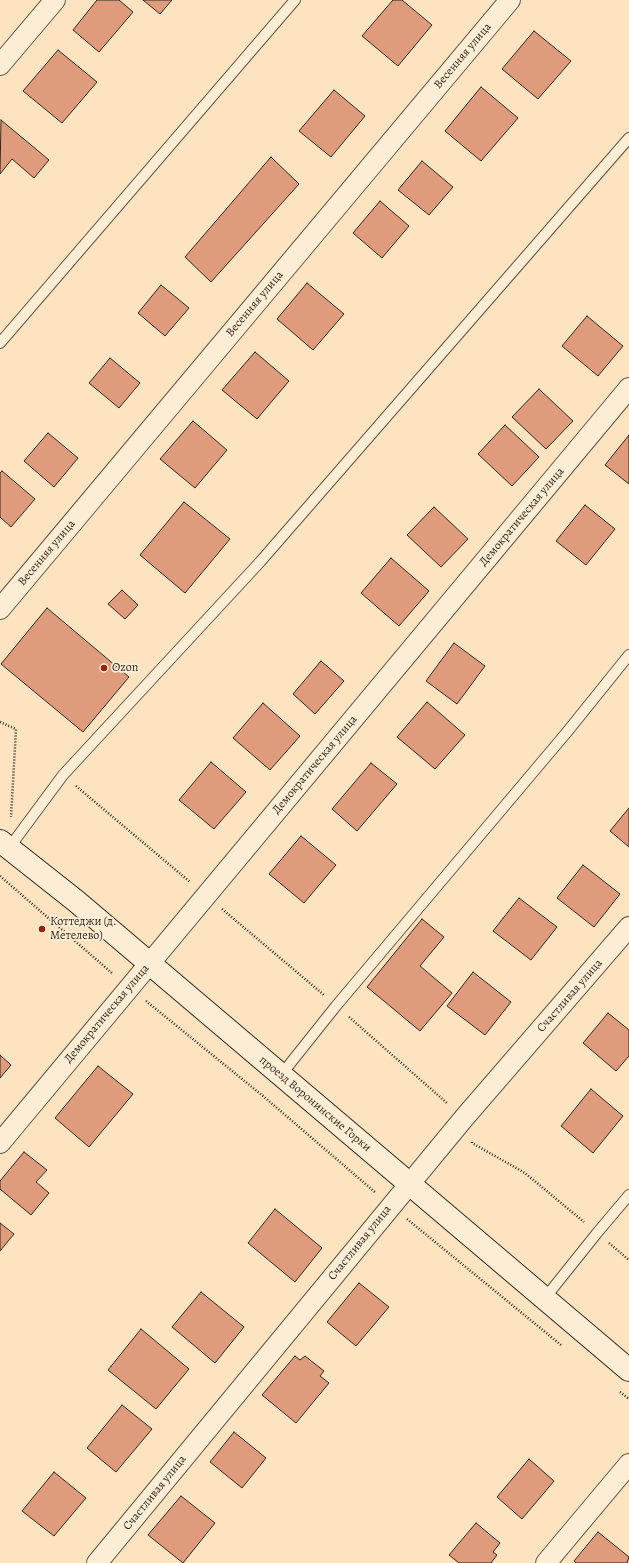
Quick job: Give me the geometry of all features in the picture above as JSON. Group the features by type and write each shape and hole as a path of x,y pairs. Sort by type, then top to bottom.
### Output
{"street":[{"path":"0,65 55,0"},
{"name":"Весенняя улица","path":"0,609 510,0"},
{"name":"Демократическая улица","path":"0,1143 629,388"},
{"name":"проезд Воронинские Горки","path":"4,844 76,901 629,1370"},
{"name":"Счастливая улица","path":"97,1563 409,1184 629,927"},
{"path":"546,1563 629,1464"}],"lane":[{"path":"0,343 295,0"},
{"path":"4,844 63,775 260,562 629,138"},
{"path":"281,1075 336,1006 567,732 629,655"},
{"path":"545,1298 597,1232 629,1195"}],"path":[{"path":"0,722 16,729 4,844"},
{"path":"0,876 129,988 263,1096 391,1206 563,1346"},
{"path":"617,1389 629,1399"}],"building":[{"path":"97,0 119,0 133,12 99,52 73,30"},
{"path":"143,0 172,0 160,14"},
{"path":"393,0 402,0 432,25 398,66 362,36"},
{"path":"534,31 571,61 538,99 502,69"},
{"path":"58,50 97,82 62,123 23,91"},
{"path":"481,87 518,118 481,161 445,131"},
{"path":"334,90 365,116 331,157 299,131"},
{"path":"1,120 49,160 34,178 12,159 0,174"},
{"path":"271,157 299,184 211,282 185,257"},
{"path":"422,161 453,187 429,215 398,190"},
{"path":"380,201 409,226 382,258 353,233"},
{"path":"307,283 344,314 313,350 277,319"},
{"path":"161,285 189,308 165,336 138,313"},
{"path":"587,316 623,346 598,376 562,346"},
{"path":"255,352 289,381 257,419 222,390"},
{"path":"110,358 140,383 119,408 89,383"},
{"path":"539,389 573,421 546,449 512,417"},
{"path":"193,421 227,450 195,488 160,459"},
{"path":"505,425 539,457 512,486 478,454"},
{"path":"48,433 78,458 54,487 24,461"},
{"path":"629,435 629,484 605,465"},
{"path":"2,471 35,499 11,527 0,517 0,473"},
{"path":"184,502 230,539 185,593 140,555"},
{"path":"585,505 615,529 586,565 556,541"},
{"path":"434,507 468,539 441,567 407,535"},
{"path":"391,558 429,591 399,626 361,593"},
{"path":"122,590 138,605 125,619 108,604"},
{"path":"47,608 129,677 83,732 1,664"},
{"path":"454,643 485,666 457,704 426,681"},
{"path":"321,661 344,681 315,714 293,694"},
{"path":"427,702 465,735 435,769 397,737"},
{"path":"263,703 300,736 270,770 233,738"},
{"path":"211,762 246,792 214,829 179,800"},
{"path":"371,763 397,784 357,831 332,809"},
{"path":"629,808 629,847 610,831"},
{"path":"301,836 336,865 304,903 269,874"},
{"path":"583,865 620,894 594,927 557,898"},
{"path":"519,898 557,927 531,960 493,931"},
{"path":"422,919 444,937 420,966 452,993 420,1031 367,987"},
{"path":"473,972 511,1002 485,1035 447,1006"},
{"path":"608,1013 629,1030 629,1056 616,1071 583,1043"},
{"path":"0,1055 11,1065 0,1078"},
{"path":"98,1066 133,1094 89,1147 55,1118"},
{"path":"591,1089 623,1116 593,1153 561,1126"},
{"path":"24,1152 47,1170 36,1182 49,1193 31,1215 0,1189 0,1181"},
{"path":"275,1209 322,1248 295,1282 248,1243"},
{"path":"0,1223 14,1234 0,1251"},
{"path":"359,1283 389,1307 356,1346 327,1322"},
{"path":"201,1292 244,1327 215,1363 172,1327"},
{"path":"141,1329 189,1369 156,1409 108,1370"},
{"path":"295,1356 300,1360 305,1356 324,1371 320,1376 329,1383 296,1423 262,1395"},
{"path":"122,1405 152,1429 116,1472 87,1448"},
{"path":"234,1432 266,1458 242,1488 210,1462"},
{"path":"529,1459 554,1481 522,1519 497,1497"},
{"path":"54,1472 86,1498 54,1536 22,1511"},
{"path":"181,1496 215,1523 183,1563 148,1535"},
{"path":"476,1523 500,1543 493,1552 497,1555 491,1563 459,1563 449,1555"},
{"path":"598,1532 629,1557 627,1563 576,1563 574,1561"}],"place":[{"name":"Ozon","path":"104,668"},
{"name":"Коттеджи (д. Метелево)","path":"42,929"}]}
